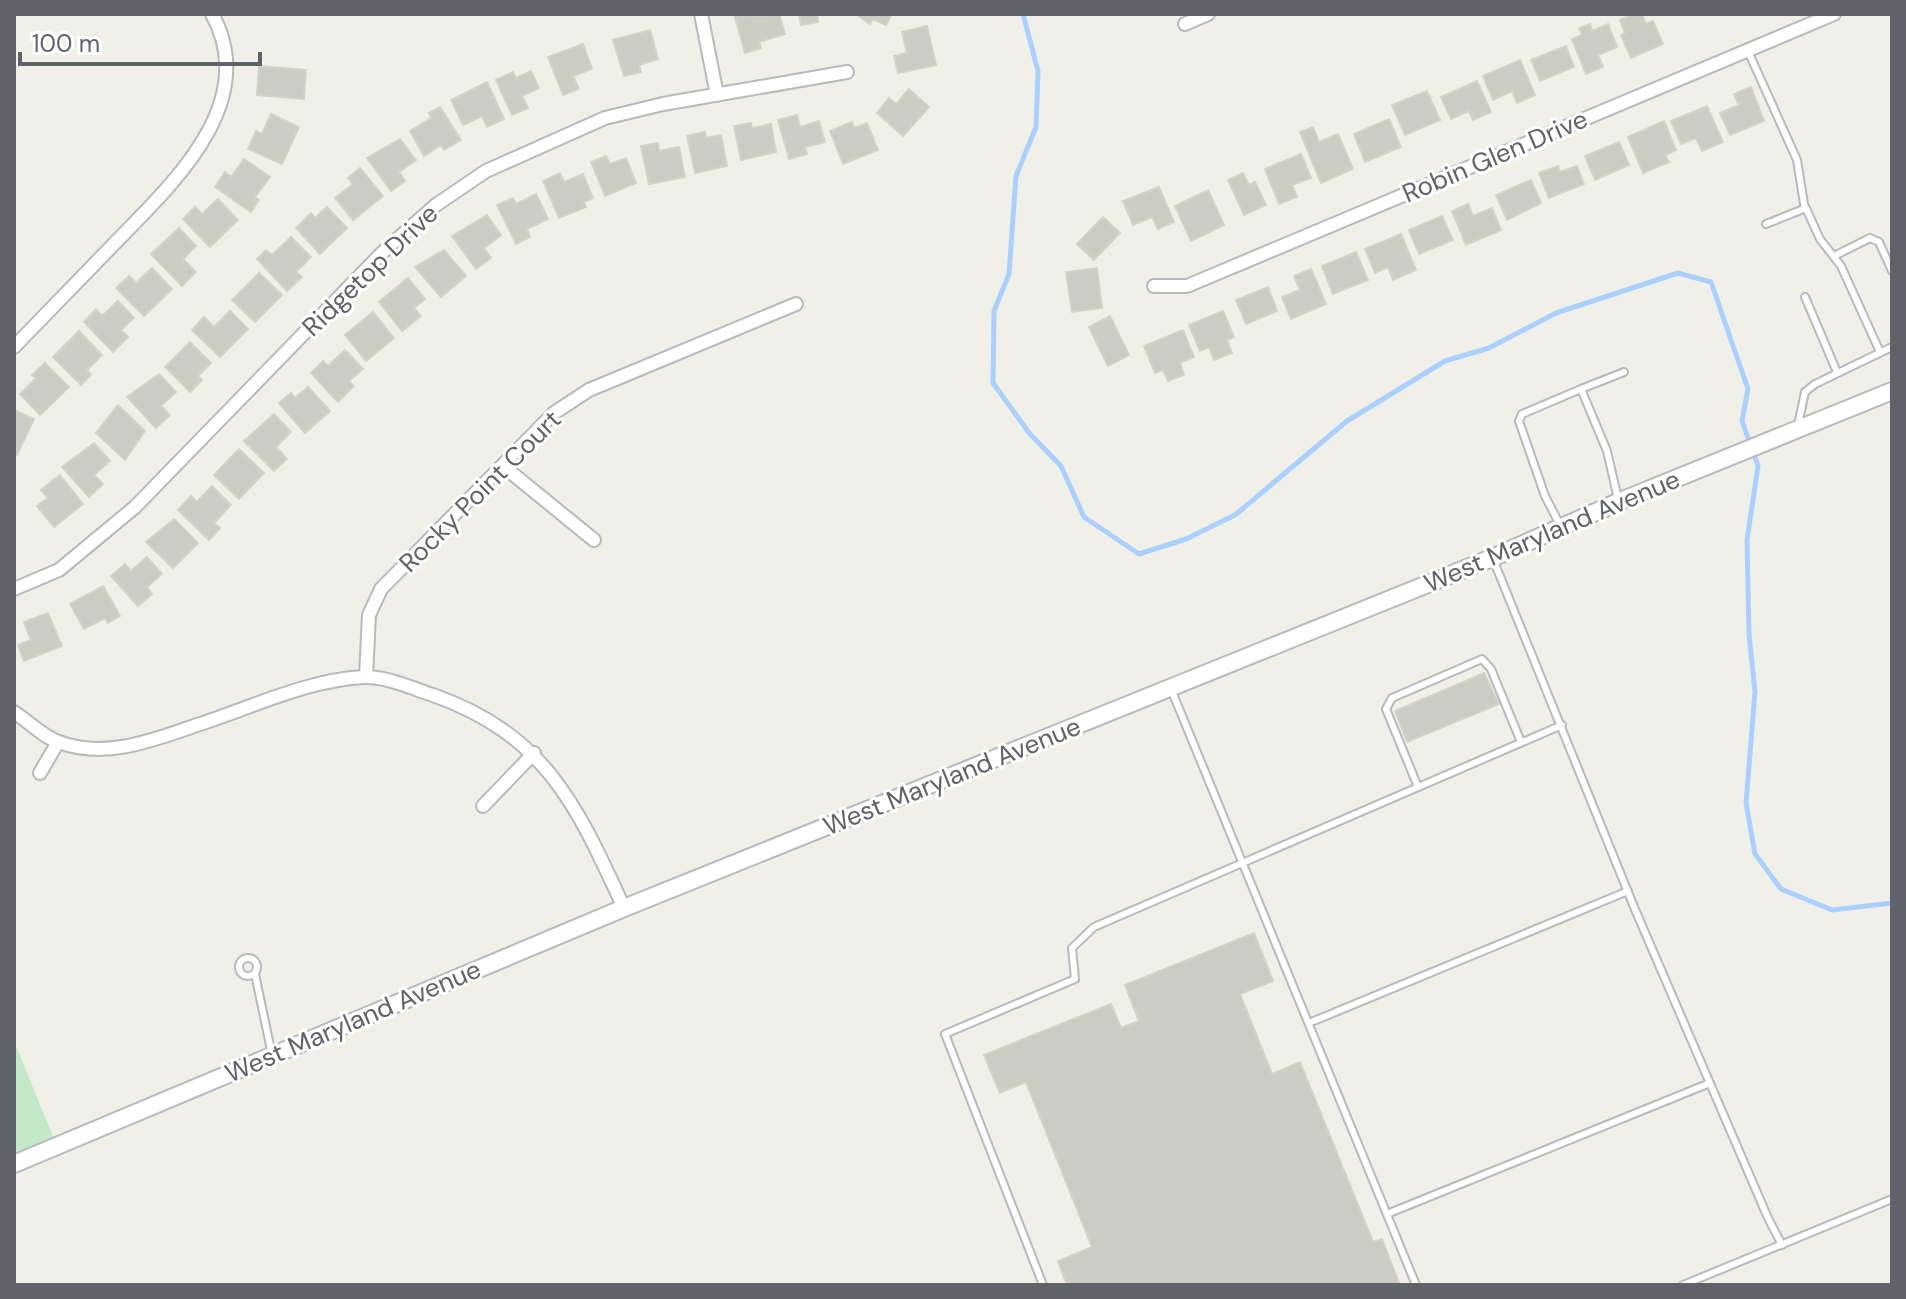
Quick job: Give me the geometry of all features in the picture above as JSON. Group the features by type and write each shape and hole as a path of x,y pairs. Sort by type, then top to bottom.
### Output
{"street":[{"path":"14,347 187,169 214,123 227,71 220,28 212,14"},
{"path":"701,14 717,95"},
{"path":"1185,24 1208,14"},
{"name":"Robin Glen Drive","path":"1154,286 1187,286 1834,14"},
{"name":"Ridgetop Drive","path":"14,589 59,570 135,507 385,250 436,205 486,171 605,118 847,72"},
{"name":"Rocky Point Court","path":"366,677 369,615 381,589 554,413 589,390 796,304"},
{"name":"West Maryland Avenue","path":"14,1164 624,908 1171,689 1892,391"},
{"path":"503,466 594,540"},
{"path":"14,712 58,742 110,750 328,681 366,677 401,684 463,706 534,753 582,817 624,908"},
{"path":"40,773 58,742"},
{"path":"483,806 534,753"}],"lane":[{"path":"1748,50 1797,160 1806,208 1820,239 1834,256 1880,352"},
{"path":"1766,224 1806,208"},
{"path":"1834,256 1870,238 1879,242 1892,271"},
{"path":"1805,297 1837,372"},
{"path":"1798,429 1805,392 1837,372 1892,347"},
{"path":"1561,527 1545,496 1519,421 1522,414 1624,372"},
{"path":"1581,389 1607,451 1618,502"},
{"path":"1492,558 1628,891 1782,1245"},
{"path":"1418,787 1386,709 1392,698 1482,659 1491,669 1521,742"},
{"path":"1171,689 1416,1285"},
{"path":"1043,1285 945,1034 1075,979 1072,948 1094,927 1562,725"},
{"path":"1309,1023 1628,891"},
{"path":"255,974 272,1055"},
{"path":"1387,1214 1710,1083"},
{"path":"1683,1285 1892,1199"}],"green space":[{"path":"14,1041 57,1146 14,1164"}],"building":[{"path":"734,14 759,17 779,14 785,34 759,42 761,48 745,53"},
{"path":"799,14 817,14 818,22 801,25"},
{"path":"856,14 892,14 886,25 873,19 870,24"},
{"path":"1642,14 1646,24 1653,21 1663,44 1631,58 1621,35 1625,33 1620,20"},
{"path":"1590,24 1592,31 1608,24 1617,47 1598,55 1603,67 1586,74 1572,39 1582,35 1579,28"},
{"path":"927,26 936,65 898,73 894,56 907,53 902,32"},
{"path":"650,30 658,59 639,65 641,72 624,76 613,40"},
{"path":"583,44 592,69 573,76 579,89 563,95 548,57"},
{"path":"1566,46 1574,67 1540,81 1531,60"},
{"path":"1520,60 1535,95 1517,103 1512,91 1493,100 1483,76"},
{"path":"259,66 306,70 304,99 257,95"},
{"path":"531,71 539,88 522,96 528,108 512,115 496,80 513,72 516,78"},
{"path":"1477,81 1491,112 1473,120 1469,111 1451,119 1441,97"},
{"path":"487,82 504,119 487,127 482,116 463,125 451,100"},
{"path":"1751,87 1764,121 1730,135 1720,113 1739,105 1734,94"},
{"path":"909,89 929,107 903,136 877,113 889,98 896,104"},
{"path":"1427,91 1440,120 1405,135 1392,105"},
{"path":"1707,106 1723,142 1702,151 1696,138 1681,144 1671,121"},
{"path":"440,107 461,140 444,150 441,145 424,156 410,131 431,118 429,113"},
{"path":"271,114 299,127 282,164 248,149 256,131 262,134"},
{"path":"797,115 800,127 819,121 825,142 805,147 807,154 789,159 778,120"},
{"path":"1389,119 1401,147 1365,162 1354,134"},
{"path":"1664,121 1676,150 1665,155 1669,162 1643,173 1628,137"},
{"path":"852,122 854,128 867,123 878,150 843,164 830,131"},
{"path":"751,123 752,128 771,124 776,152 741,160 734,126"},
{"path":"1313,127 1319,142 1338,134 1353,169 1321,183 1300,132"},
{"path":"705,132 706,138 721,135 727,166 695,173 687,136"},
{"path":"400,139 416,160 399,172 405,181 391,191 367,158"},
{"path":"1619,142 1629,165 1595,180 1585,156"},
{"path":"658,143 659,151 679,147 685,177 649,184 641,146"},
{"path":"1301,154 1311,178 1292,185 1297,197 1279,204 1265,169"},
{"path":"606,156 610,164 626,158 636,183 605,196 591,162"},
{"path":"244,159 270,177 255,197 259,200 251,212 215,187 225,172 231,177"},
{"path":"1558,166 1560,172 1577,166 1584,184 1549,198 1539,173"},
{"path":"360,168 383,196 353,220 335,198 353,184 348,178"},
{"path":"560,173 564,182 583,174 593,198 584,202 586,207 559,218 543,181"},
{"path":"1243,173 1249,185 1255,182 1266,205 1244,215 1228,180"},
{"path":"1531,180 1541,203 1507,220 1496,195"},
{"path":"1159,187 1174,222 1158,229 1152,217 1133,225 1123,201"},
{"path":"1208,190 1224,225 1191,241 1175,206"},
{"path":"536,194 548,219 527,229 530,237 516,244 497,205 513,198 516,204"},
{"path":"218,199 238,220 210,247 183,219 195,207 202,214"},
{"path":"1468,204 1473,216 1492,208 1501,230 1466,245 1452,211"},
{"path":"327,207 347,228 320,254 296,228 311,213 315,218"},
{"path":"487,215 501,235 484,248 491,258 476,269 452,236"},
{"path":"1442,216 1453,240 1419,254 1409,230"},
{"path":"1103,217 1120,233 1094,260 1077,244"},
{"path":"179,228 196,246 183,259 196,272 182,286 151,254"},
{"path":"1401,234 1416,270 1393,280 1388,267 1375,273 1365,249"},
{"path":"291,237 311,257 296,272 302,277 287,291 257,259 266,250 272,255"},
{"path":"444,250 466,276 441,297 415,267"},
{"path":"1356,252 1368,280 1333,294 1322,266"},
{"path":"152,268 172,289 144,316 116,288 129,276 136,283"},
{"path":"1097,268 1102,308 1072,312 1066,272"},
{"path":"1311,269 1326,304 1291,319 1282,297 1300,290 1294,276"},
{"path":"259,273 282,295 255,322 232,300"},
{"path":"408,278 425,299 414,308 421,316 402,331 379,302"},
{"path":"1268,287 1277,311 1246,324 1236,300"},
{"path":"118,301 134,318 121,330 128,337 113,352 84,322 96,309 102,316"},
{"path":"230,311 248,329 220,357 192,330 204,317 214,327"},
{"path":"1223,311 1234,337 1227,340 1232,353 1214,360 1209,347 1200,351 1189,325"},
{"path":"373,312 394,338 366,361 345,335"},
{"path":"1110,316 1129,355 1108,366 1089,327"},
{"path":"1183,330 1194,357 1180,363 1184,375 1168,381 1163,370 1155,373 1144,346"},
{"path":"79,331 102,355 87,370 91,375 81,385 53,357"},
{"path":"190,342 211,363 198,376 202,380 190,392 165,367"},
{"path":"345,350 363,369 349,381 354,386 338,402 311,373 323,361 328,366"},
{"path":"45,363 69,387 40,415 20,394 36,378 32,375"},
{"path":"159,374 176,392 161,406 170,415 156,428 127,397"},
{"path":"308,387 330,411 305,433 279,403 291,393 295,398"},
{"path":"118,405 145,431 125,460 96,433"},
{"path":"14,410 34,419 17,455 14,453"},
{"path":"274,414 291,432 276,447 287,459 274,471 244,441"},
{"path":"94,443 110,461 94,475 103,484 89,497 62,467"},
{"path":"239,449 264,473 239,499 214,475"},
{"path":"60,475 83,504 54,527 37,506 48,498 41,490"},
{"path":"212,486 231,505 214,523 220,528 209,540 178,510 191,496 197,502"},
{"path":"174,519 198,543 173,568 146,542"},
{"path":"147,557 162,574 147,587 152,594 138,606 111,576 125,564 131,571"},
{"path":"103,586 120,616 108,623 105,618 84,629 70,604"},
{"path":"48,613 62,646 24,661 18,645 31,640 24,622"},
{"path":"1484,673 1499,704 1407,742 1395,711"},
{"path":"1254,933 1273,981 1240,994 1272,1074 1300,1062 1373,1242 1382,1239 1400,1285 1067,1285 1058,1261 1092,1247 1026,1082 1000,1093 984,1055 1111,1004 1121,1028 1139,1021 1125,985"}],"waterway":[{"path":"1023,14 1038,71 1036,127 1016,176 1009,274 994,311 993,383 1030,434 1061,466 1084,517 1139,554 1186,539 1235,515 1347,421 1445,361 1489,348 1556,313 1678,273 1711,282 1748,389 1742,421 1758,466 1747,540 1749,634 1755,692 1746,803 1755,854 1781,889 1832,910 1892,903"}]}
